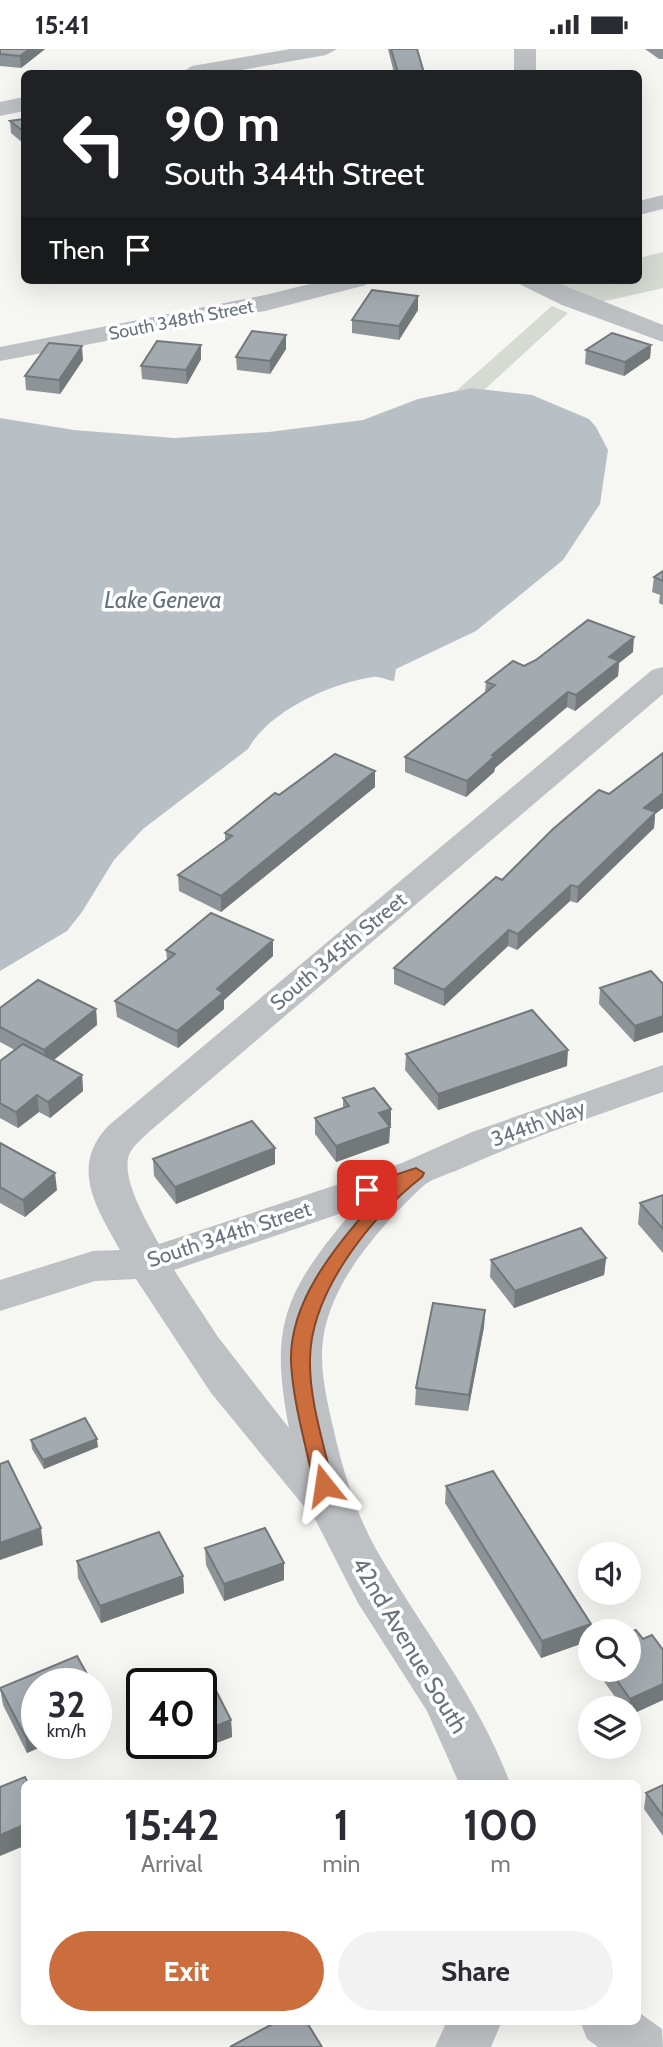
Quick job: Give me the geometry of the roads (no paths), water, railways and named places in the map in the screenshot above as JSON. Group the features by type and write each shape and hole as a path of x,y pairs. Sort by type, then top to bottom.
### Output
{"street":[{"path":"209,70 327,49"},
{"path":"525,49 525,70"},
{"path":"0,109 21,105"},
{"path":"642,207 663,202"},
{"name":"South 348th Street","path":"3,354 265,303 341,284"},
{"path":"538,284 571,300 663,334"},
{"name":"South 345th Street","path":"148,1263 117,1205 106,1163 119,1139 661,681"},
{"name":"344th Way","path":"416,1173 486,1141 663,1078"},
{"name":"South 344th Street","path":"0,1296 93,1266 148,1263 416,1173"},
{"name":"42nd Avenue South","path":"416,1173 392,1192 336,1260 314,1301 302,1337 300,1362 316,1462 331,1508 360,1565 449,1705 483,1780"},
{"name":"42nd Avenue South","path":"148,1263 247,1408 331,1508"},
{"path":"463,2047 473,2025"},
{"path":"612,2025 642,2047"}],"water":[{"name":"Lake Geneva","path":"471,388 532,395 589,419 596,427 608,450 600,504 563,560 476,631 396,669 394,681 376,677 356,680 321,692 286,711 258,735 248,749 143,829 114,860 67,931 0,971 0,418 74,430 174,438 269,432 363,420 418,399"}]}
